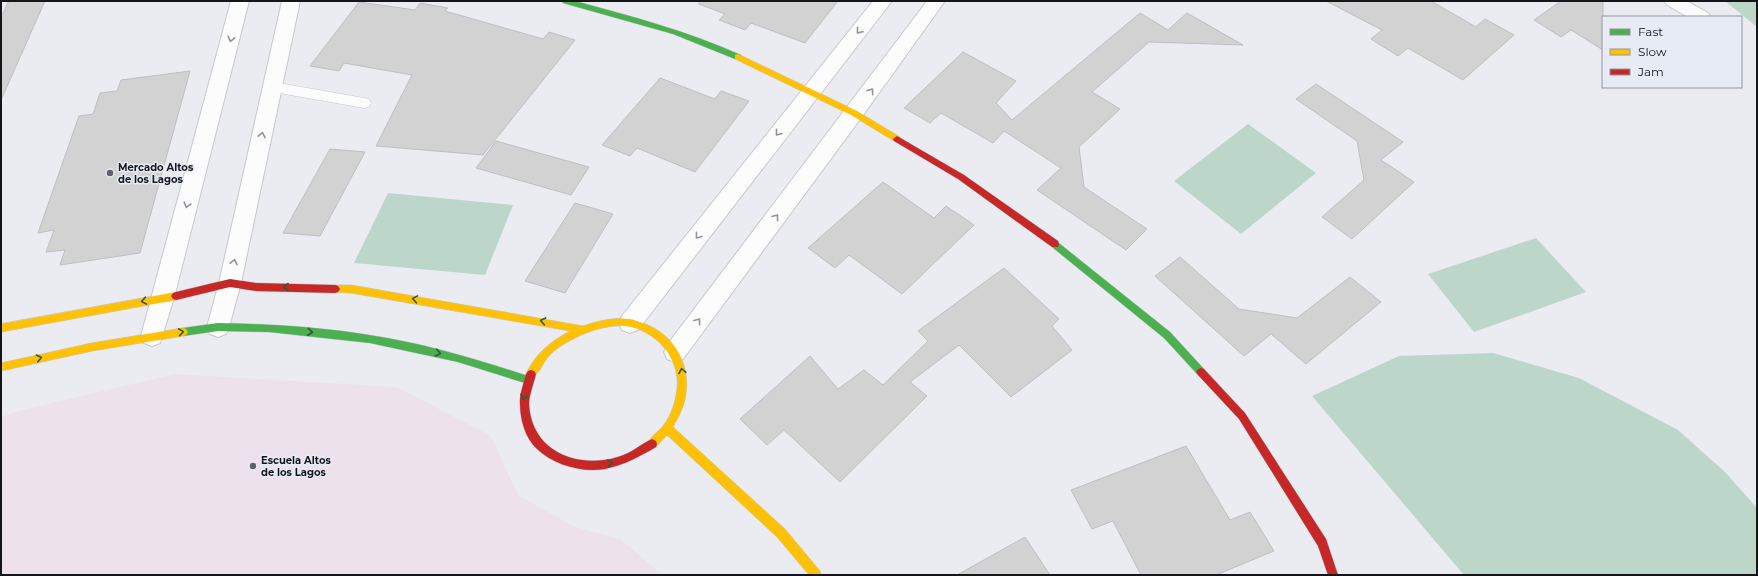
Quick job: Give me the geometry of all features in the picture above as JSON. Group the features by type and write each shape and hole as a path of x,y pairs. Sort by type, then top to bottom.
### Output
{"street":[{"path":"152,336 240,1"},
{"path":"218,327 230,283 291,1"},
{"path":"566,1 641,22 720,48 810,92 854,114 961,177 1062,249 1167,336 1242,416 1322,543 1333,575"},
{"path":"630,323 883,1"},
{"path":"674,352 854,114 936,1"},
{"path":"1673,1 1700,16"},
{"path":"1,328 163,298 230,283 256,287 351,288 581,329"},
{"path":"606,323 630,323 652,330 670,344 681,363 684,384 680,407 668,429 646,449 620,462 591,466 564,462 542,448 527,428 523,405 528,380 540,359 559,341 581,329 606,323"},
{"path":"1,367 92,347 152,336 218,327 270,328 370,339 458,358 528,380"},
{"path":"668,429 782,533 816,575"}],"lane":[{"path":"273,87 364,103"}],"shaded area":[{"name":"Escuela Altos de los Lagos","path":"175,374 397,387 491,436 518,495 575,527 620,539 663,575 1,575 1,417 18,411"}],"green space":[{"path":"1725,1 1757,1 1757,27"},
{"path":"1248,124 1316,173 1241,234 1174,181"},
{"path":"388,193 513,205 485,275 354,263"},
{"path":"1536,238 1586,292 1474,332 1428,274"},
{"path":"1493,353 1579,378 1678,430 1725,472 1757,508 1757,575 1464,575 1312,396 1399,356"}],"building":[{"path":"9,1 45,1 1,100 1,17"},
{"path":"699,1 838,1 805,43 751,23 745,30 719,20 725,14 699,4"},
{"path":"1326,1 1431,1 1476,27 1485,19 1514,35 1463,80 1408,48 1398,56 1371,39 1382,30"},
{"path":"1561,1 1603,1 1602,49 1571,30 1561,37 1534,20"},
{"path":"359,2 415,10 420,3 448,8 445,11 543,39 549,32 575,40 483,155 376,146 412,75 344,63 339,71 310,66"},
{"path":"1140,13 1168,30 1187,13 1243,45 1149,42 1092,92 1120,109 1079,147 1084,187 1147,229 1126,250 1037,190 1061,168 1004,131 993,143 941,113 930,123 904,108 963,52 1016,81 996,103 1012,120"},
{"name":"Mercado Altos de los Lagos","path":"190,71 140,253 60,265 65,250 46,252 54,230 38,233 79,116 93,114 100,93 117,91 121,80"},
{"path":"660,78 715,99 721,91 749,101 695,172 637,148 630,156 602,145"},
{"path":"1316,84 1403,142 1381,160 1414,182 1352,239 1322,217 1364,180 1357,141 1296,99"},
{"path":"496,141 589,167 571,195 476,168"},
{"path":"330,149 365,152 320,236 283,233"},
{"path":"883,182 934,218 946,206 974,225 902,294 849,255 835,268 808,248"},
{"path":"575,203 613,214 565,293 525,281"},
{"path":"1180,257 1239,309 1297,318 1350,277 1381,302 1306,364 1271,334 1244,356 1155,276"},
{"path":"1004,268 1059,319 1052,326 1072,350 1011,397 959,345 910,382 927,396 840,482 784,430 767,445 740,419 810,356 838,389 864,370 883,385 928,341 918,331"},
{"path":"1186,446 1230,520 1250,512 1274,551 1216,575 1141,575 1113,521 1092,529 1071,490"},
{"path":"1025,537 1050,575 957,575"}],"traffic: fast":[{"path":"566,1 675,32 738,57"},
{"path":"1055,244 1167,335 1201,372"},
{"path":"183,332 218,327 269,328 370,339 458,358 528,380"}],"traffic: slow":[{"path":"738,57 854,113 897,139"},
{"path":"335,289 351,289 581,329"},
{"path":"1,328 176,296"},
{"path":"606,323 631,323 652,330 667,342 677,358 682,375 681,393 676,412 667,429 652,444"},
{"path":"531,374 545,354 553,346 572,334 606,323"},
{"path":"1,367 92,347 183,332"},
{"path":"668,429 781,533 816,575"}],"traffic: jam":[{"path":"897,139 961,177 1055,244"},
{"path":"176,296 230,283 256,287 335,289"},
{"path":"1201,372 1242,416 1322,543 1333,575"},
{"path":"531,374 524,403 528,427 539,445 557,458 580,464 604,465 629,458 652,444"}],"place":[{"name":"Mercado Altos de los Lagos","path":"110,173"},
{"name":"Escuela Altos de los Lagos","path":"253,466"}]}
